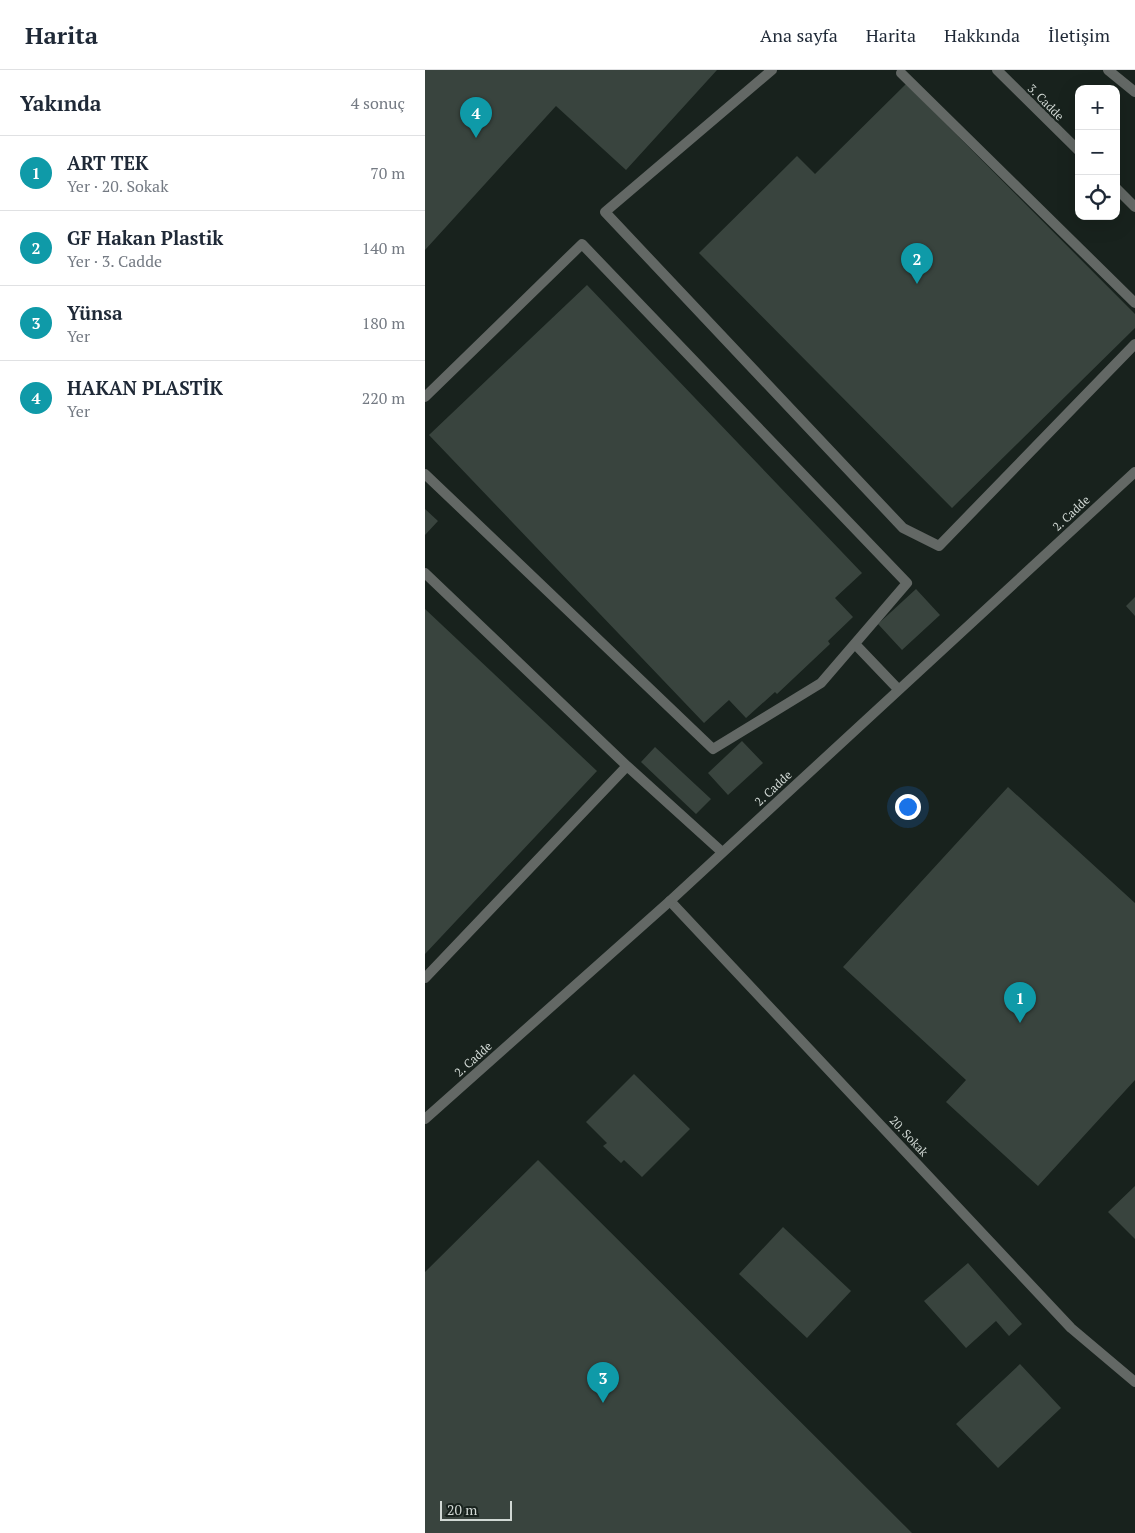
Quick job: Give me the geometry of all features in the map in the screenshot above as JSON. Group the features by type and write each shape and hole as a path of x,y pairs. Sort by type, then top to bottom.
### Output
{"street":[{"path":"772,70 605,212 903,528 939,546 1135,344"},
{"name":"3. Cadde","path":"997,70 1075,147"},
{"path":"1108,70 1135,92"},
{"path":"901,74 1135,303"},
{"path":"1120,192 1135,207"},
{"path":"425,397 582,244 907,583 821,683 713,749 425,474"},
{"name":"2. Cadde","path":"425,1119 670,900 1135,472"},
{"path":"425,573 627,766 722,852"},
{"path":"855,644 898,689"},
{"path":"425,978 627,766"},
{"name":"20. Sokak","path":"670,900 1071,1328 1135,1382"}],"building":[{"path":"425,70 717,70 626,170 556,106 425,250"},
{"path":"906,84 1135,314 1135,328 952,508 699,253 797,156 815,174"},
{"path":"587,285 862,573 835,598 853,617 828,641 830,644 777,694 775,692 746,718 729,700 704,723 429,435"},
{"path":"425,509 438,521 425,535"},
{"path":"916,589 940,615 902,650 878,624"},
{"path":"1135,597 1135,616 1126,606"},
{"path":"425,609 597,771 425,954"},
{"path":"742,741 763,763 728,795 708,773"},
{"path":"655,747 711,799 696,814 641,762"},
{"path":"1008,787 1135,903 1135,1080 1038,1186 946,1102 966,1080 843,967"},
{"path":"634,1074 690,1129 642,1177 624,1160 621,1163 603,1146 607,1143 586,1122"},
{"path":"538,1160 912,1533 425,1533 425,1272"},
{"path":"1135,1186 1135,1239 1108,1212"},
{"path":"783,1227 851,1291 807,1338 739,1274"},
{"path":"968,1263 1022,1324 1009,1336 996,1321 966,1348 924,1301"},
{"path":"1020,1364 1061,1408 998,1468 956,1424"}],"place":[{"name":"HAKAN PLASTİK","path":"476,138"},
{"name":"GF Hakan Plastik","path":"917,284"},
{"name":"ART TEK","path":"1020,1023"},
{"name":"Yünsa","path":"603,1403"}]}
